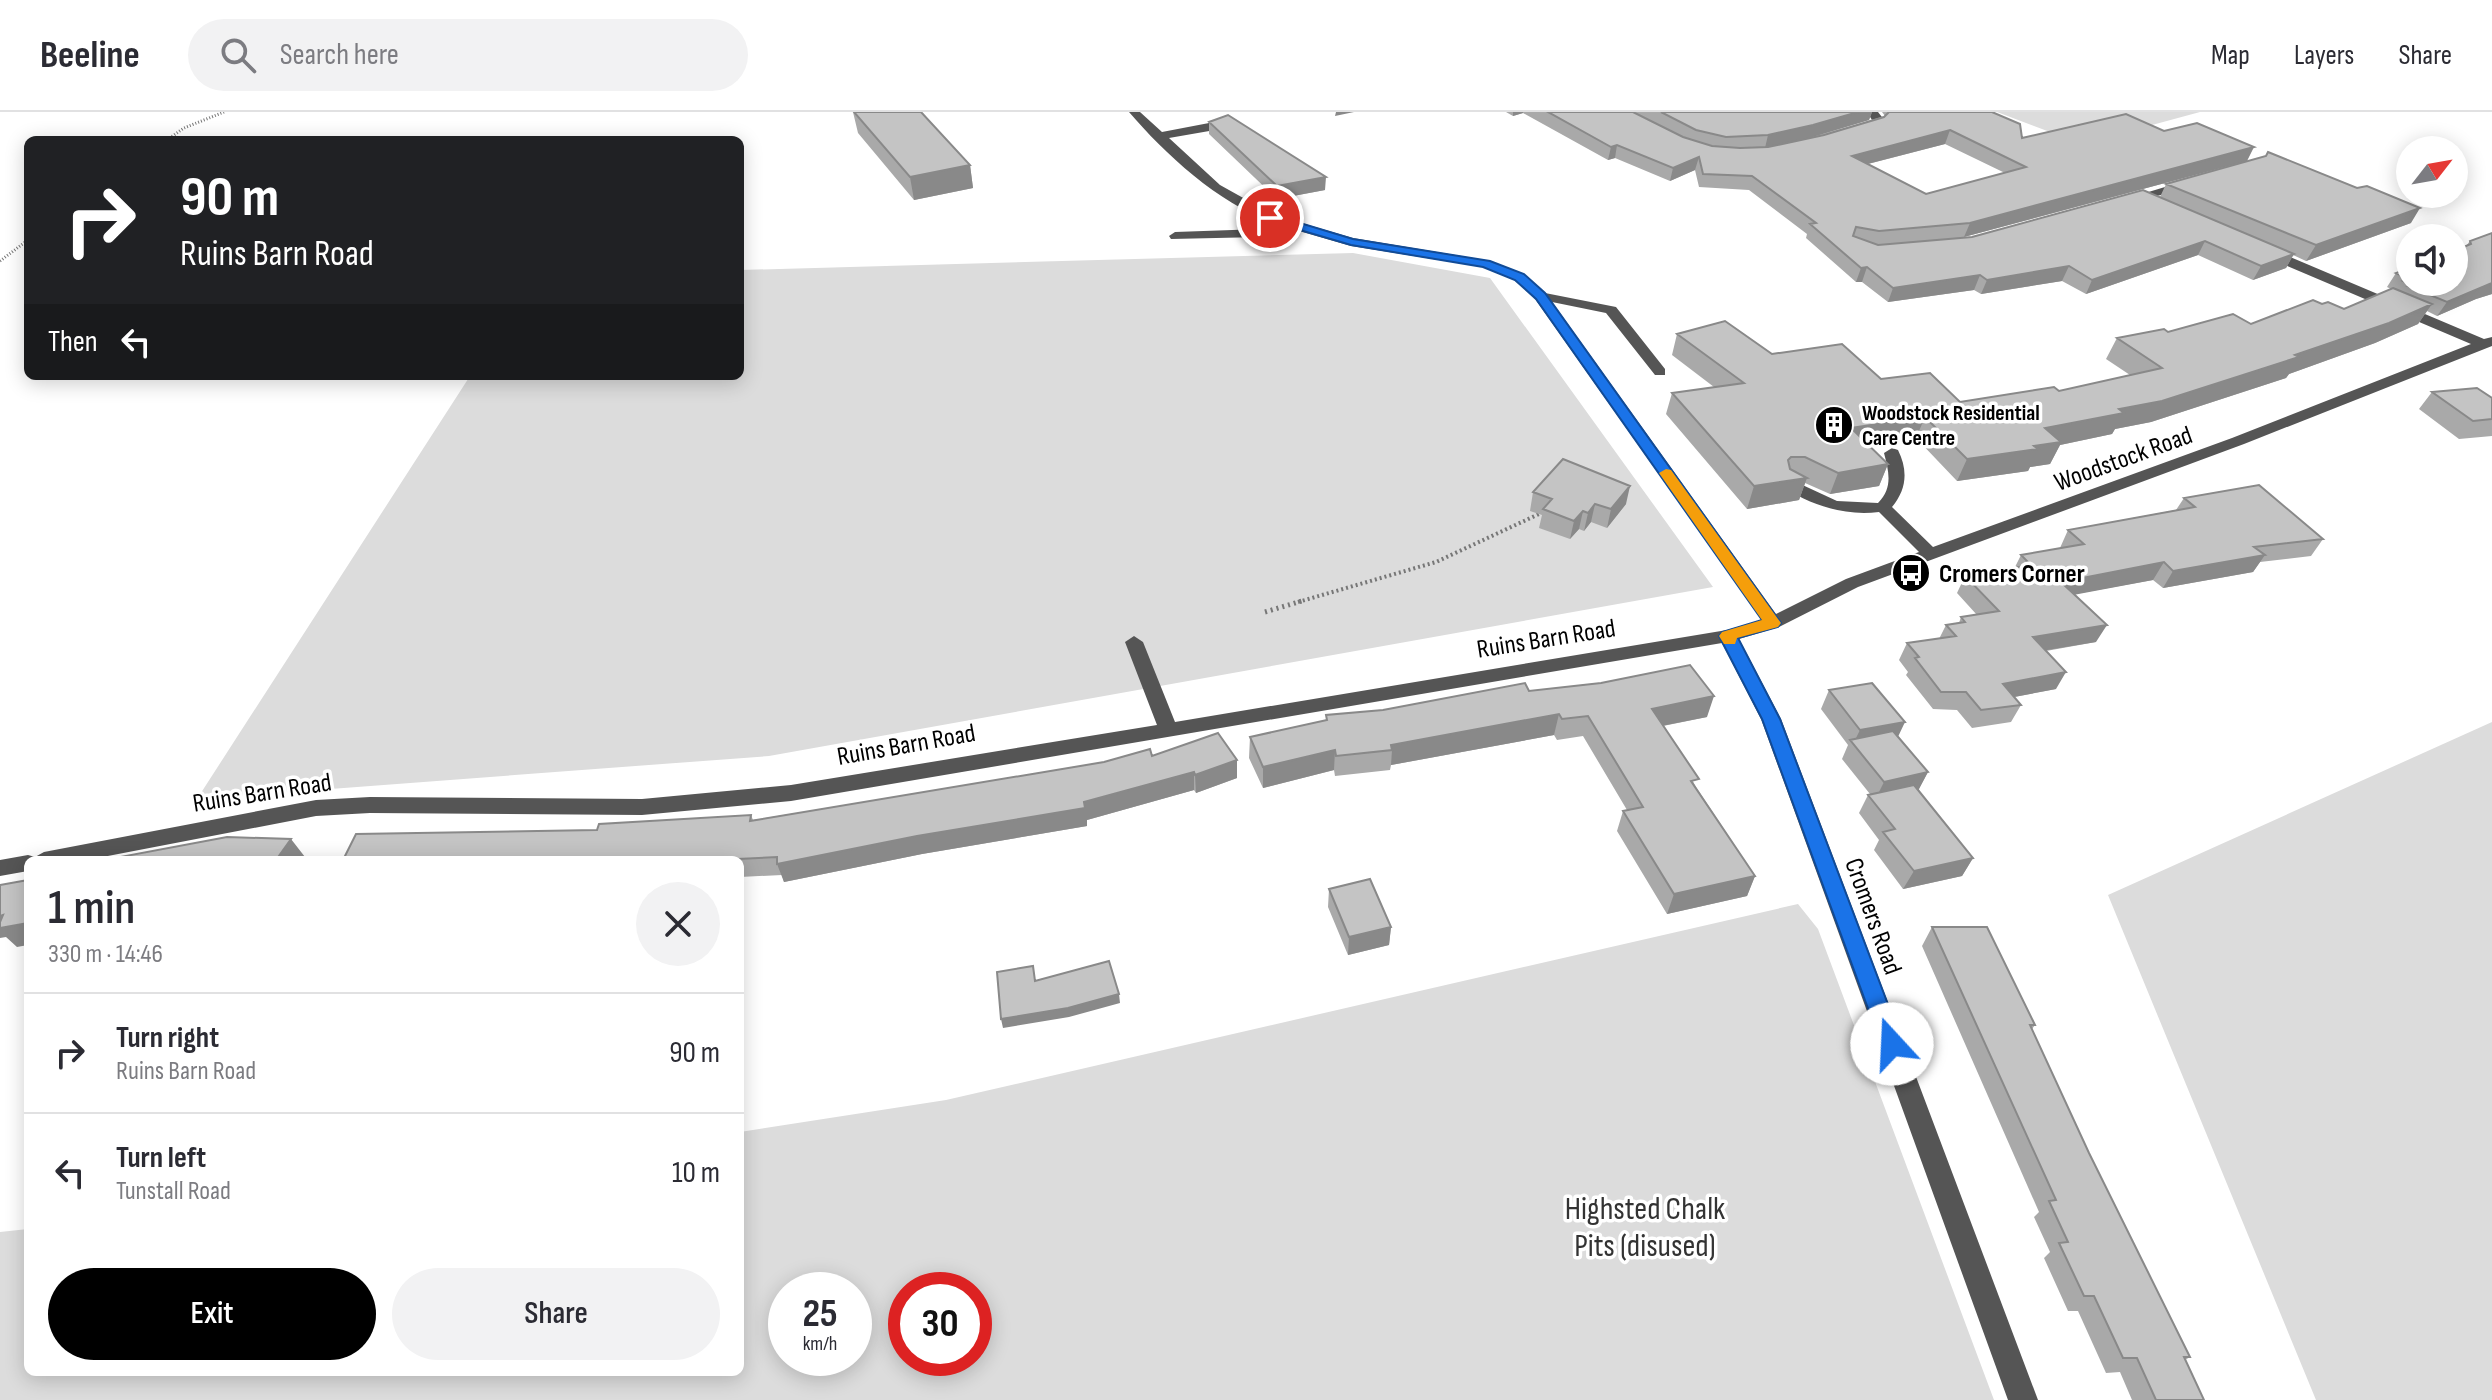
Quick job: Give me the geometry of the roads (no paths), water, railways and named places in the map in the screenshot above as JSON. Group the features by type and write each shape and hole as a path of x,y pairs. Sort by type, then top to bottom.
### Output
{"street":[{"path":"1844,133 1875,125 1879,121 1872,112"},
{"path":"1140,113 1216,188 1245,206 1291,225 1351,242 1486,264 1519,277 1540,296 1773,623"},
{"path":"1160,136 1215,127 1226,121"},
{"path":"2123,201 2195,182"},
{"path":"2138,197 2166,210"},
{"path":"1175,236 1261,233 1291,225"},
{"path":"2253,246 2488,343"},
{"path":"1540,296 1611,310 1660,372"},
{"name":"Woodstock Road","path":"1773,623 1852,583 2238,441 2488,343"},
{"path":"1790,485 1835,507 1858,510 1883,507 1897,491 1899,479 1892,453"},
{"path":"1883,507 1930,554"},
{"name":"Ruins Barn Road","path":"65,856 316,808 370,805 642,807 791,793 1728,636 1773,623"},
{"name":"Cromers Road","path":"1728,636 1771,719 2023,1400"},
{"path":"1134,642 1168,728"},
{"path":"0,868 24,864"}],"place":[{"name":"Woodstock Residential Care Centre","path":"1834,425"},
{"name":"Cromers Corner","path":"1911,573"}],"park label":[{"name":"Highsted Chalk Pits (disused)","path":"1645,1226"}]}
